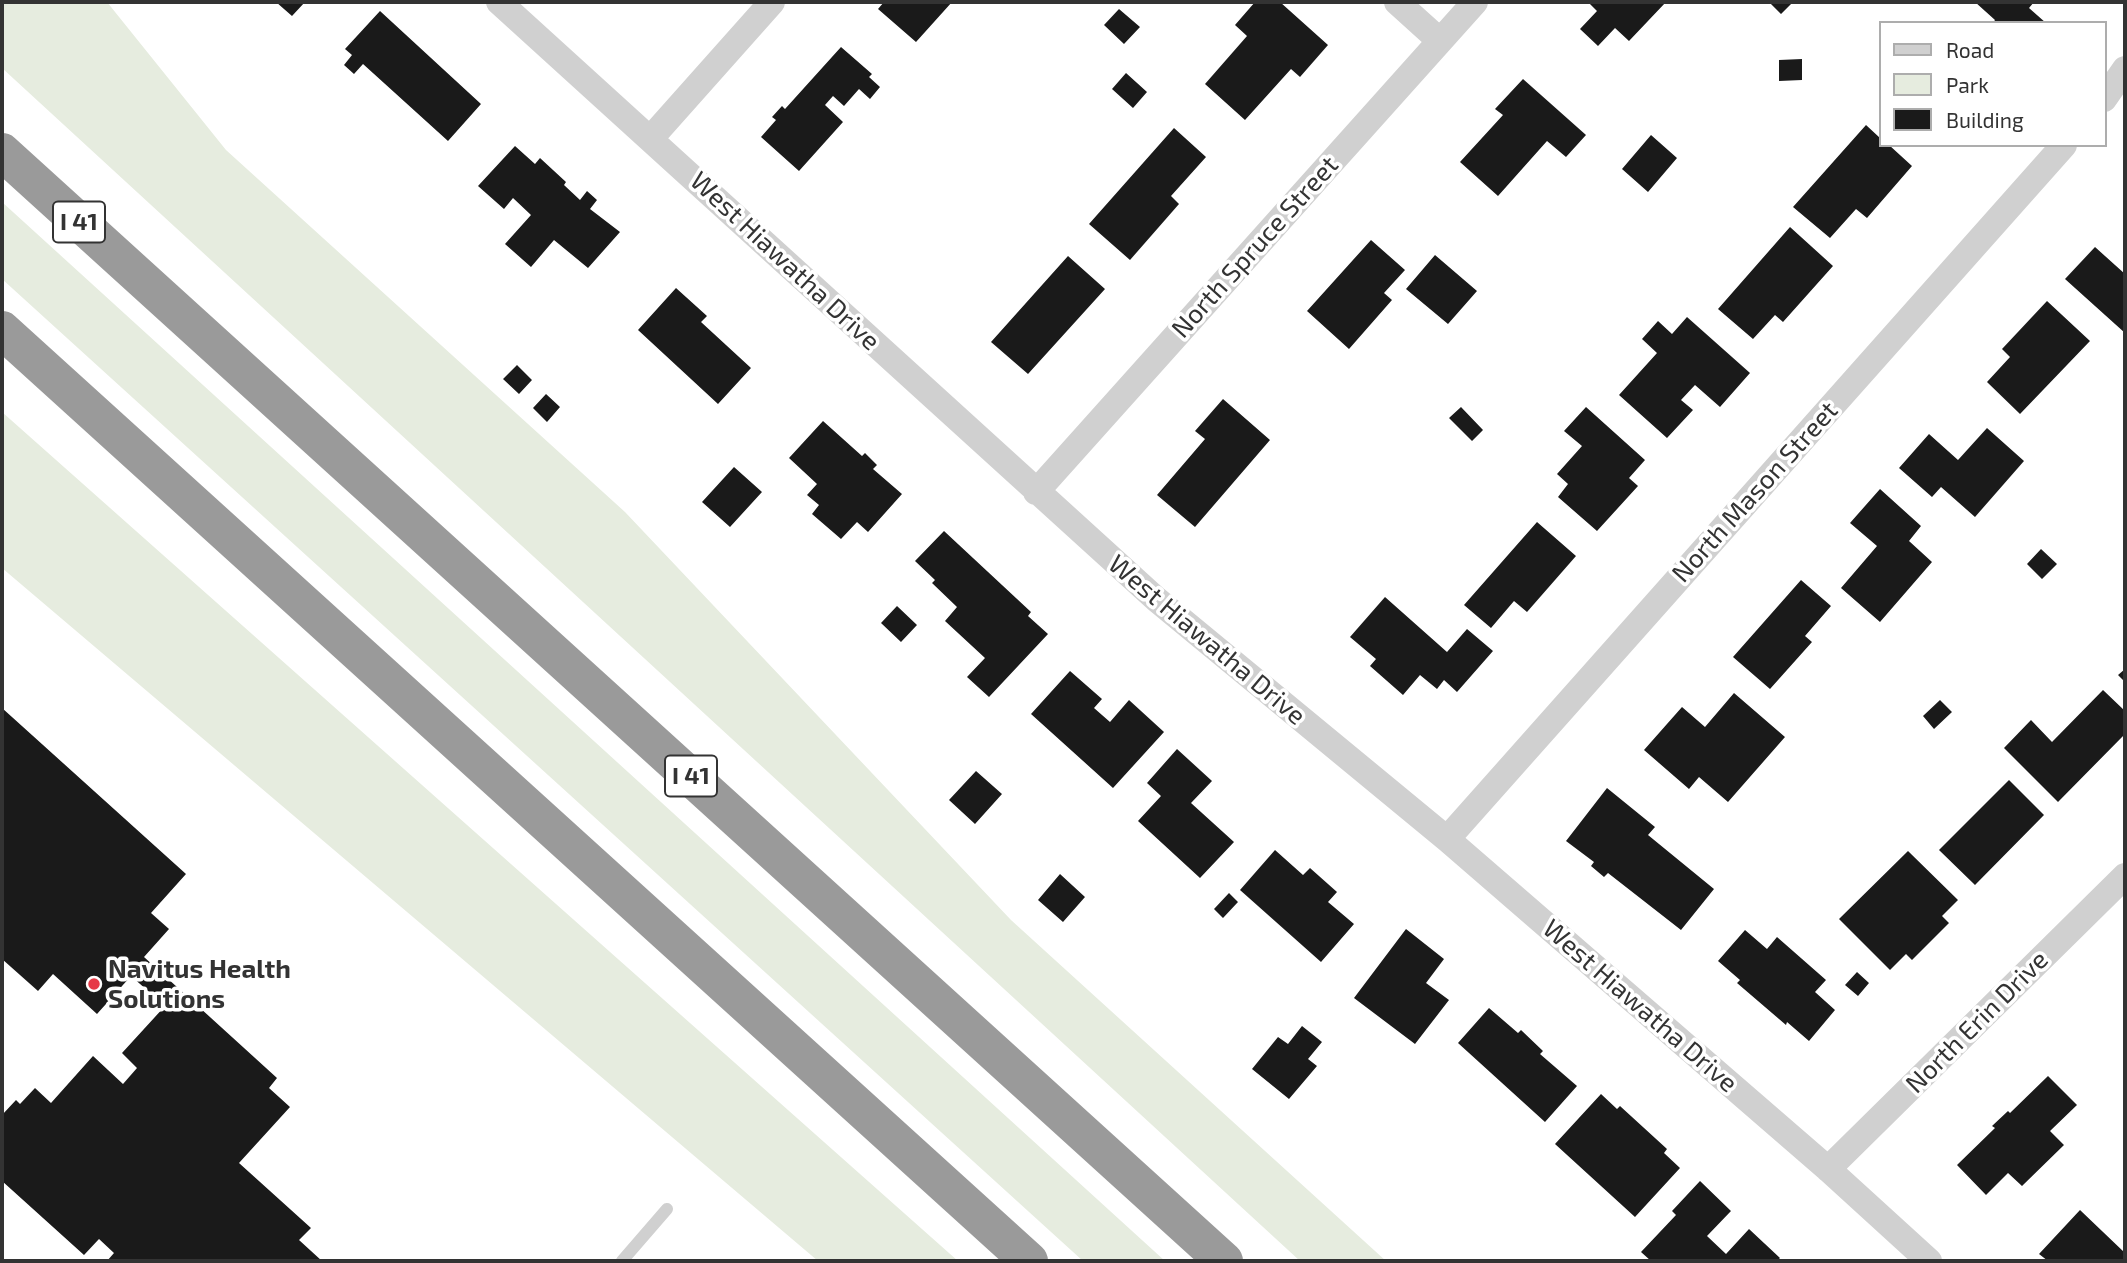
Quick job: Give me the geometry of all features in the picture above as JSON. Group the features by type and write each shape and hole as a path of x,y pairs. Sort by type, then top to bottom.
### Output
{"highway":[{"path":"2,135 157,291"},
{"name":"I 41","path":"2,152 1224,1261"},
{"path":"2,330 1029,1261"}],"street":[{"name":"West Hiawatha Drive","path":"499,2 1156,599 1447,839 1828,1169 1929,1261"},
{"path":"651,138 772,2"},
{"path":"1397,2 1439,40"},
{"name":"North Spruce Street","path":"1036,492 1475,2"},
{"path":"2106,96 2125,69"},
{"name":"North Mason Street","path":"1447,839 2062,147"},
{"name":"North Erin Drive","path":"1828,1169 2125,876"}],"lane":[{"path":"622,1261 667,1209"}],"green space":[{"path":"2,2 107,2 226,150 625,512 1011,920 1386,1261 1300,1261 2,68"},
{"path":"2,202 1165,1261 1083,1261 2,279"},
{"path":"2,412 958,1261 818,1261 2,568"}],"building":[{"path":"276,2 305,2 292,16"},
{"path":"884,2 952,2 916,42 878,9"},
{"path":"1255,2 1280,2 1328,45 1300,77 1291,69 1245,120 1205,84 1247,36 1235,25"},
{"path":"1588,2 1666,2 1629,41 1615,28 1598,46 1580,29 1597,11"},
{"path":"1769,2 1793,2 1781,14"},
{"path":"1975,2 2034,2 2029,8 2044,21 1994,21"},
{"path":"1119,9 1140,27 1124,44 1104,25"},
{"path":"380,11 481,104 448,141 363,64 354,74 344,65 352,55 345,49"},
{"path":"841,47 872,74 869,77 880,87 870,99 859,89 844,106 833,96 825,105 843,122 799,171 761,137 776,120 772,117 782,106 785,109"},
{"path":"1802,59 1802,80 1779,81 1779,60"},
{"path":"1126,73 1147,92 1133,108 1112,89"},
{"path":"1523,79 1586,135 1566,157 1547,141 1498,196 1460,162 1503,115 1495,109"},
{"path":"1866,125 1878,136 1878,147 1891,147 1912,166 1867,218 1856,209 1830,238 1793,207"},
{"path":"1174,128 1206,157 1171,196 1179,204 1130,260 1089,224"},
{"path":"1651,135 1677,158 1648,192 1622,169"},
{"path":"515,146 535,164 540,158 566,182 564,185 580,200 587,191 597,200 590,209 620,232 588,268 554,240 531,267 505,244 531,215 513,198 504,209 478,186"},
{"path":"1790,227 1833,266 1783,322 1775,315 1753,339 1718,309"},
{"path":"1371,240 1405,270 1384,293 1392,300 1349,349 1307,311"},
{"path":"2095,247 2125,274 2125,333 2065,279"},
{"path":"1435,255 1477,291 1448,324 1406,289"},
{"path":"1068,256 1105,289 1028,374 991,342"},
{"path":"676,288 707,316 701,322 751,368 718,404 638,330"},
{"path":"2047,301 2090,341 2020,414 1987,382 2010,357 2002,349"},
{"path":"1687,317 1750,373 1720,407 1695,385 1681,400 1693,410 1667,438 1619,395 1657,353 1642,339 1658,321 1672,334"},
{"path":"517,365 532,380 519,394 503,379"},
{"path":"546,394 560,407 547,422 533,408"},
{"path":"1223,399 1270,440 1195,527 1157,495 1205,439 1195,431"},
{"path":"1461,407 1483,430 1472,441 1449,418"},
{"path":"1586,407 1645,460 1629,478 1638,486 1597,531 1558,497 1568,484 1557,474 1582,446 1564,431"},
{"path":"823,421 862,456 865,453 877,465 873,469 902,494 868,532 857,522 841,539 812,514 819,505 807,495 817,484 789,458"},
{"path":"1987,428 2024,461 1975,517 1941,487 1932,497 1899,468 1929,434 1958,460"},
{"path":"734,467 762,492 730,527 702,502"},
{"path":"1880,489 1921,526 1909,541 1932,562 1880,622 1841,588 1877,546 1850,523"},
{"path":"1537,522 1576,556 1527,612 1514,601 1491,628 1464,605"},
{"path":"944,531 1031,612 1028,616 1048,634 989,697 967,677 985,658 945,621 957,607 932,583 935,580 915,561"},
{"path":"2041,549 2057,564 2042,579 2027,564"},
{"path":"1801,580 1831,606 1805,636 1812,642 1770,689 1733,657"},
{"path":"1385,597 1447,652 1467,629 1493,651 1457,692 1444,680 1437,689 1420,675 1403,695 1370,666 1376,659 1350,637"},
{"path":"897,606 917,625 901,642 881,623"},
{"path":"2125,669 2125,682 2118,675"},
{"path":"1070,671 1102,699 1094,708 1110,722 1129,700 1164,732 1113,788 1031,714"},
{"path":"2103,690 2125,711 2125,734 2058,802 2004,748 2031,720 2052,742"},
{"path":"1734,693 1785,737 1728,802 1699,777 1689,789 1644,750 1682,707 1705,727"},
{"path":"1940,700 1952,712 1934,729 1923,716"},
{"name":"Navitus Health Solutions","path":"2,708 186,874 151,913 169,929 144,957 277,1078 269,1088 290,1107 239,1163 311,1228 299,1240 322,1261 107,1261 114,1253 99,1239 84,1255 2,1181 2,1115 16,1100 20,1104 35,1088 51,1103 93,1056 123,1084 137,1068 122,1053 165,1006 131,976 97,1014 53,974 38,991 2,959"},
{"path":"1177,749 1212,781 1191,803 1234,842 1200,878 1138,821 1161,796 1147,783"},
{"path":"976,771 1002,794 975,824 949,800"},
{"path":"2009,780 2044,815 1975,885 1939,850"},
{"path":"1607,788 1655,827 1648,835 1714,889 1681,930 1608,873 1604,877 1591,866 1594,862 1566,841"},
{"path":"1275,850 1303,875 1310,868 1337,892 1328,902 1354,924 1321,962 1240,890"},
{"path":"1908,851 1958,900 1942,916 1949,923 1912,960 1906,954 1890,970 1839,919"},
{"path":"1060,874 1085,897 1063,922 1038,900"},
{"path":"1229,893 1238,902 1223,918 1214,909"},
{"path":"1406,929 1444,959 1426,983 1449,1000 1415,1044 1354,998"},
{"path":"1745,930 1767,949 1777,937 1826,980 1815,992 1835,1010 1809,1041 1737,983 1740,980 1718,961"},
{"path":"1857,972 1869,983 1858,996 1845,985"},
{"path":"1489,1008 1518,1033 1521,1030 1543,1051 1540,1054 1577,1086 1545,1122 1458,1043"},
{"path":"1302,1026 1322,1042 1308,1059 1317,1066 1289,1099 1252,1069 1278,1037 1288,1044"},
{"path":"2048,1076 2077,1105 2050,1131 2064,1145 2022,1186 2008,1173 1986,1195 1957,1165 1995,1128 1992,1126 2008,1111 2010,1113"},
{"path":"1601,1094 1617,1109 1620,1106 1667,1149 1664,1153 1680,1168 1635,1217 1555,1144"},
{"path":"1700,1181 1731,1211 1707,1236 1726,1254 1749,1229 1780,1258 1777,1261 1651,1261 1641,1252 1676,1215 1672,1211"},
{"path":"2080,1210 2125,1253 2125,1261 2048,1261 2039,1254"}],"place":[{"name":"Navitus Health Solutions","path":"94,984"}]}
